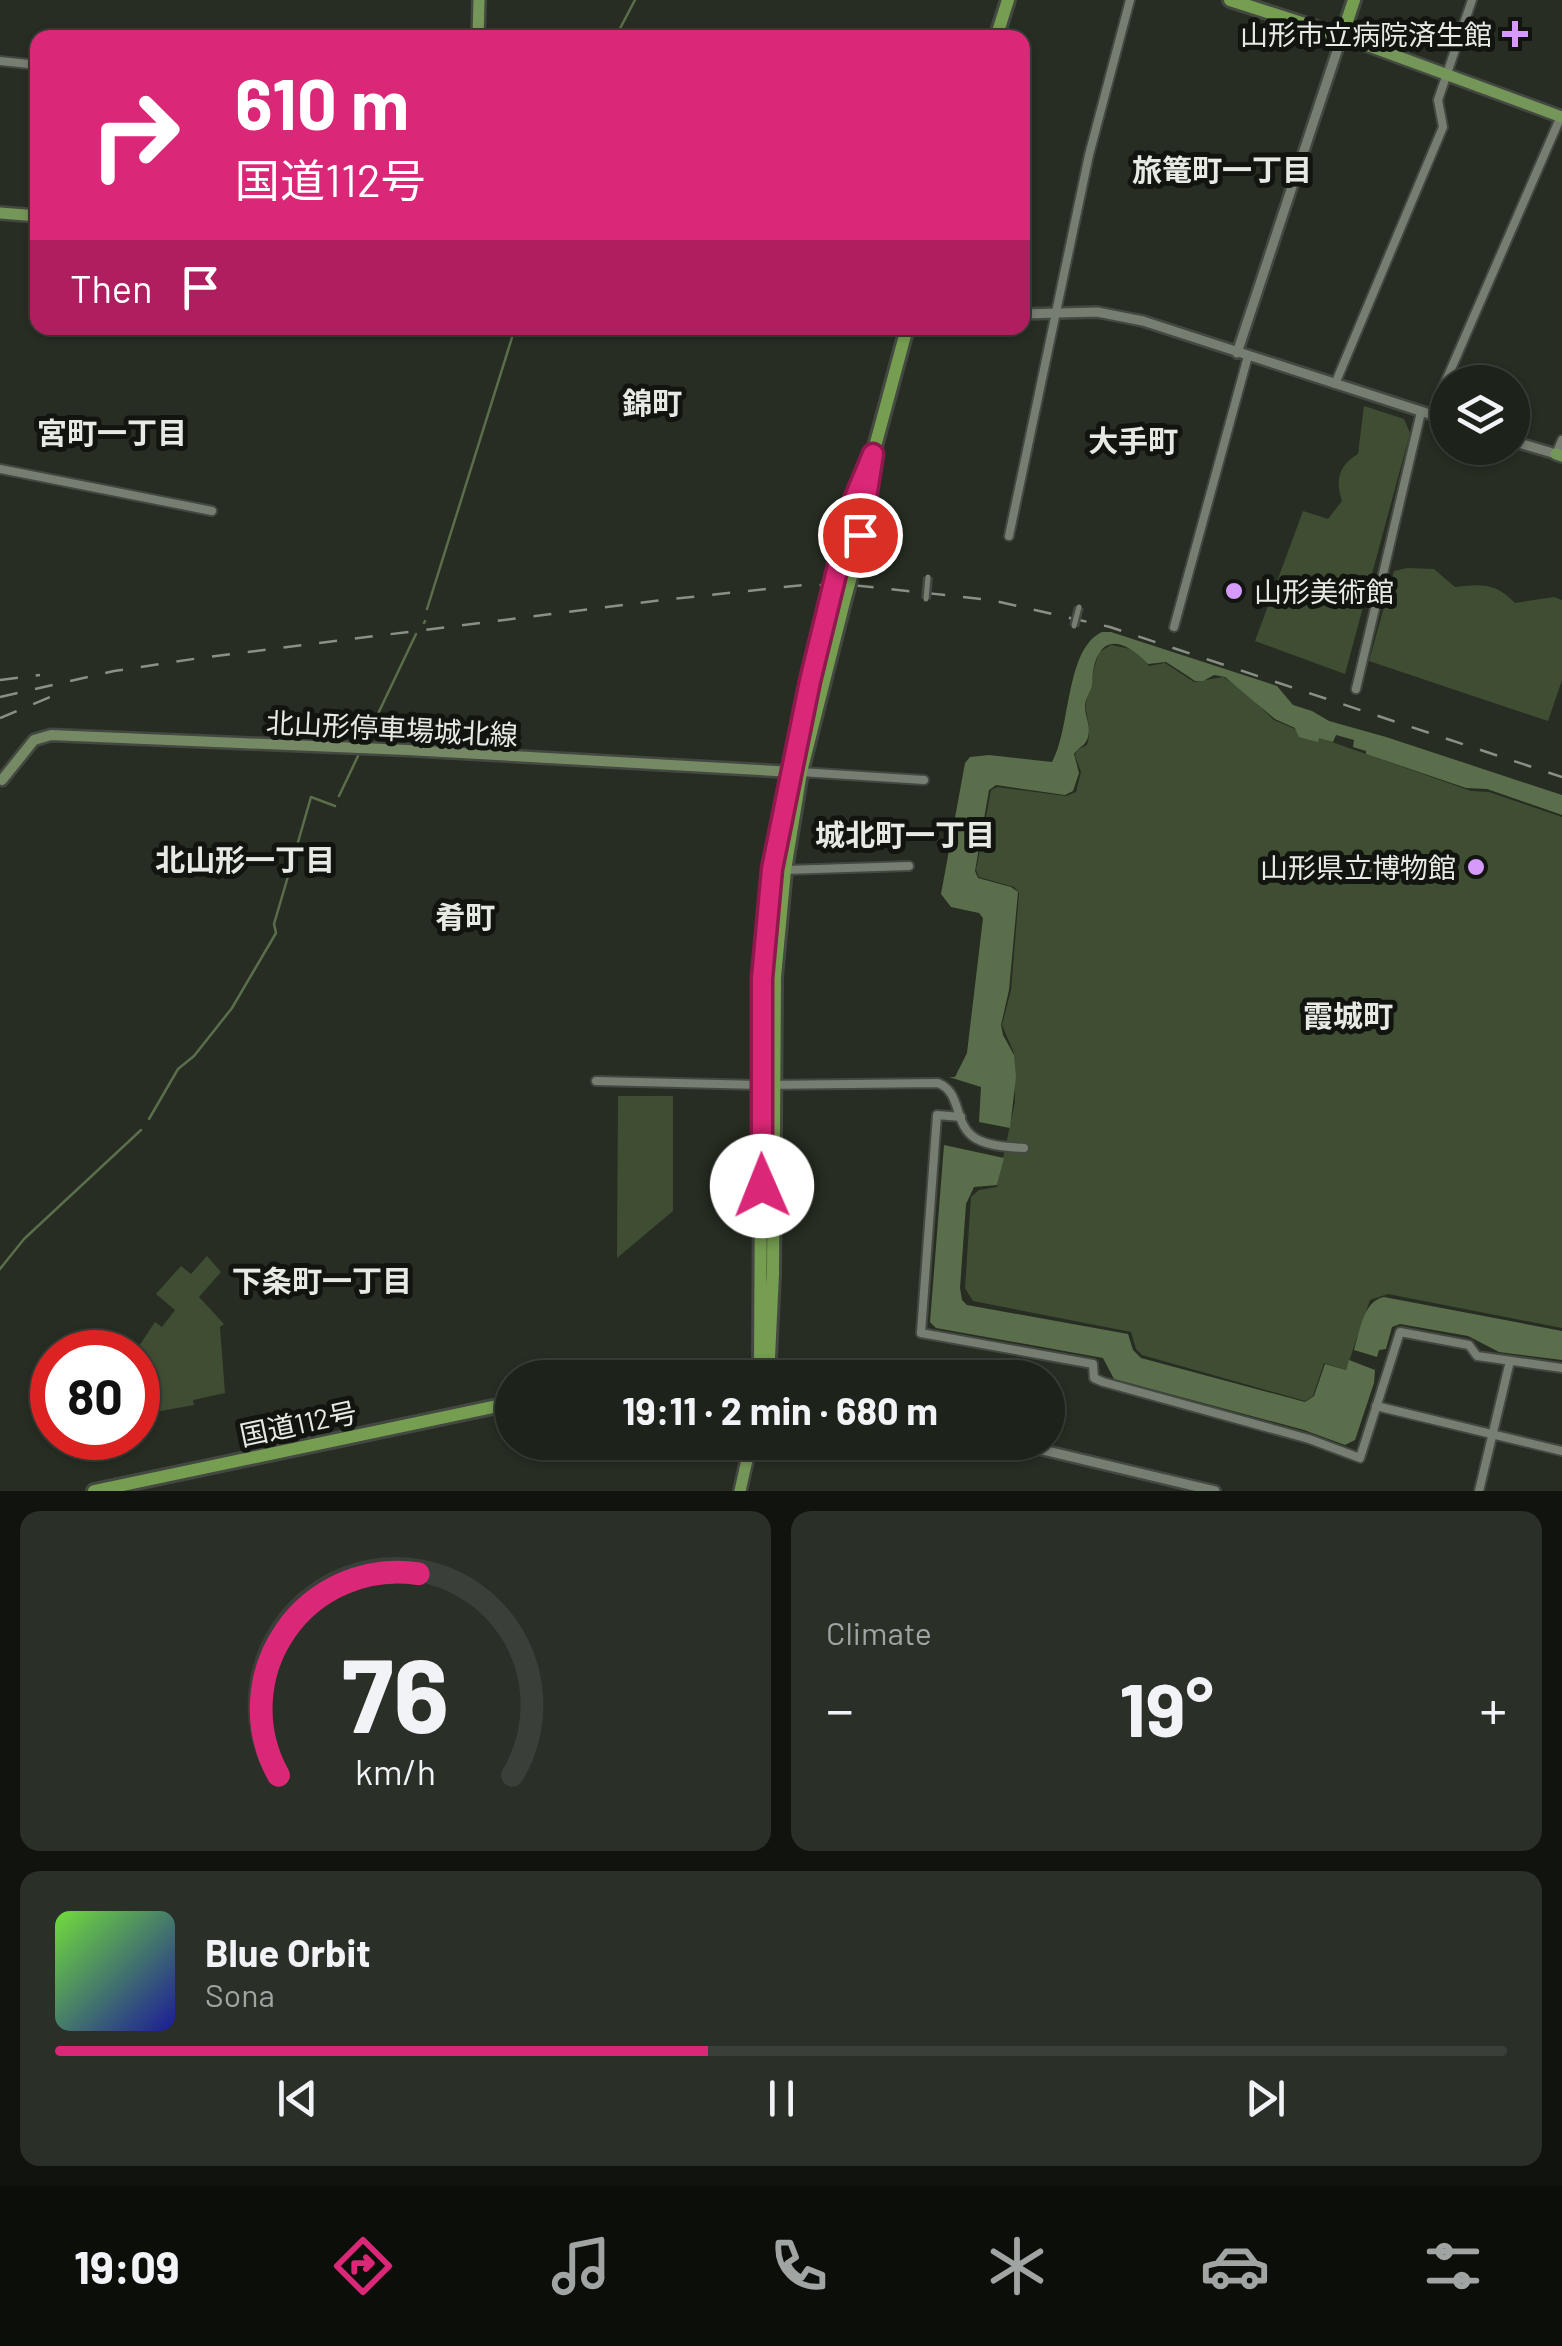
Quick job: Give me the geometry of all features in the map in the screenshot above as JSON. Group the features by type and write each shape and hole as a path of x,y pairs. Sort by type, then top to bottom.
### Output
{"highway":[{"path":"999,30 1008,0"},
{"path":"1235,1 1342,36 1354,0"},
{"path":"838,598 854,566 873,454 905,335"},
{"path":"765,1360 772,1274 762,978 770,887 838,598 839,566 854,500 873,454"},
{"path":"766,1085 796,772"},
{"name":"国道112号","path":"94,1491 495,1407"}],"main road":[{"path":"478,30 480,0"},
{"path":"1342,36 1561,116"},
{"path":"0,213 30,215"},
{"name":"北山形停車場城北線","path":"1,781 34,740 51,735 796,772"},
{"path":"740,1491 746,1460"}],"street":[{"path":"1009,536 1099,112 1130,0"},
{"path":"1335,384 1443,127 1438,100 1472,0"},
{"path":"1237,353 1342,36"},
{"path":"0,61 30,64"},
{"path":"1356,689 1426,413 1561,116"},
{"path":"1030,314 1097,312 1142,321 1430,414"},
{"path":"1174,627 1248,356"},
{"path":"1530,446 1559,455 1562,440"},
{"path":"0,469 212,512"},
{"path":"926,599 928,578"},
{"path":"1074,626 1079,608"},
{"path":"796,772 924,780"},
{"path":"785,870 910,866"},
{"path":"596,1081 766,1085 938,1083 950,1090 973,1137 1004,1147 1024,1148"},
{"path":"960,1117 937,1115 921,1333 1093,1364 1094,1378 1103,1382 1308,1439 1360,1458 1400,1332 1469,1345 1477,1356 1562,1368"},
{"path":"1479,1491 1510,1361"},
{"path":"1376,1406 1562,1451"},
{"path":"1065,1455 1215,1491"}],"shaded area":[{"path":"1364,406 1404,419 1410,433 1345,674 1255,641 1303,511 1328,519 1342,501 1340,474 1358,454"},
{"path":"1434,569 1455,587 1495,588 1515,603 1554,597 1562,600 1562,680 1548,721 1369,661 1394,571"},
{"path":"1102,632 1277,686 1293,705 1329,721 1562,795 1562,815 1366,754 1353,747 1354,740 1336,735 1333,742 1299,737 1295,728 1275,719 1225,677 1214,675 1195,681 1166,662 1148,664 1126,647 1109,645 1097,657 1085,703 1089,732 1074,754 1079,773 1073,791 1065,795 996,785 989,790 975,871 978,878 1018,892 1009,990 1001,1025 1014,1055 1016,1077 1010,1128 979,1122 981,1087 949,1077 955,1077 967,1053 983,918 979,913 951,907 941,894 965,763 970,757 989,755 1052,762 1081,655"},
{"path":"1111,645 1135,650 1149,666 1165,663 1194,682 1223,677 1274,720 1295,729 1471,791 1489,792 1562,817 1562,1328 1388,1294 1370,1300 1346,1370 1324,1363 1313,1396 1305,1401 1142,1355 1131,1332 973,1301 965,1288 971,1197 979,1190 997,1187 1015,1102 1014,1053 1002,1025 1011,990 1019,893 1014,887 979,877 976,870 991,790 997,787 1066,796 1076,792 1081,772 1075,756 1089,738 1089,689 1099,652"},
{"path":"618,1096 673,1096 673,1211 617,1258"},
{"path":"944,1145 1004,1158 997,1185 974,1187 966,1204 960,1288 967,1305 1128,1334 1133,1350 1141,1358 1305,1402 1314,1396 1325,1364 1346,1370 1349,1360 1375,1370 1355,1440 1345,1445 1304,1430 1114,1379 1103,1358 936,1328 930,1322"},
{"path":"207,1256 221,1272 199,1297 224,1324 220,1327 225,1393 193,1400 194,1405 160,1411 160,1330 150,1330 155,1322 162,1327 175,1310 156,1294 181,1266 191,1274"},
{"path":"1384,1297 1562,1331 1562,1360 1499,1352 1468,1336 1400,1324 1392,1327 1386,1349 1379,1350 1377,1357 1354,1350 1367,1311"}],"waterway":[{"path":"619,30 635,0"},
{"path":"427,609 513,335"},
{"path":"365,741 416,634"},
{"path":"339,796 358,756"},
{"path":"292,863 311,797 335,806"},
{"path":"149,1119 178,1069 194,1056 232,1008 276,933 274,924 289,873"},
{"path":"0,1269 24,1239 141,1130"}],"railway":[{"path":"0,697 114,671 200,658 663,600 803,585 852,585 991,600 1110,627 1562,777"},
{"path":"0,680 40,675"},
{"path":"0,718 55,695"}],"place":[{"name":"山形市立病院済生館","path":"1515,34"},
{"name":"山形美術館","path":"1234,591"},
{"name":"山形県立博物館","path":"1476,867"}],"district":[{"name":"旅篭町一丁目","path":"1222,169"},
{"name":"錦町","path":"652,402"},
{"name":"宮町一丁目","path":"112,432"},
{"name":"大手町","path":"1133,440"},
{"name":"城北町一丁目","path":"905,834"},
{"name":"北山形一丁目","path":"245,859"},
{"name":"肴町","path":"465,916"},
{"name":"霞城町","path":"1348,1015"},
{"name":"下条町一丁目","path":"322,1280"}],"route":[{"path":"762,1186 762,978 772,869 810,681 854,500 873,454 860,535"}]}
